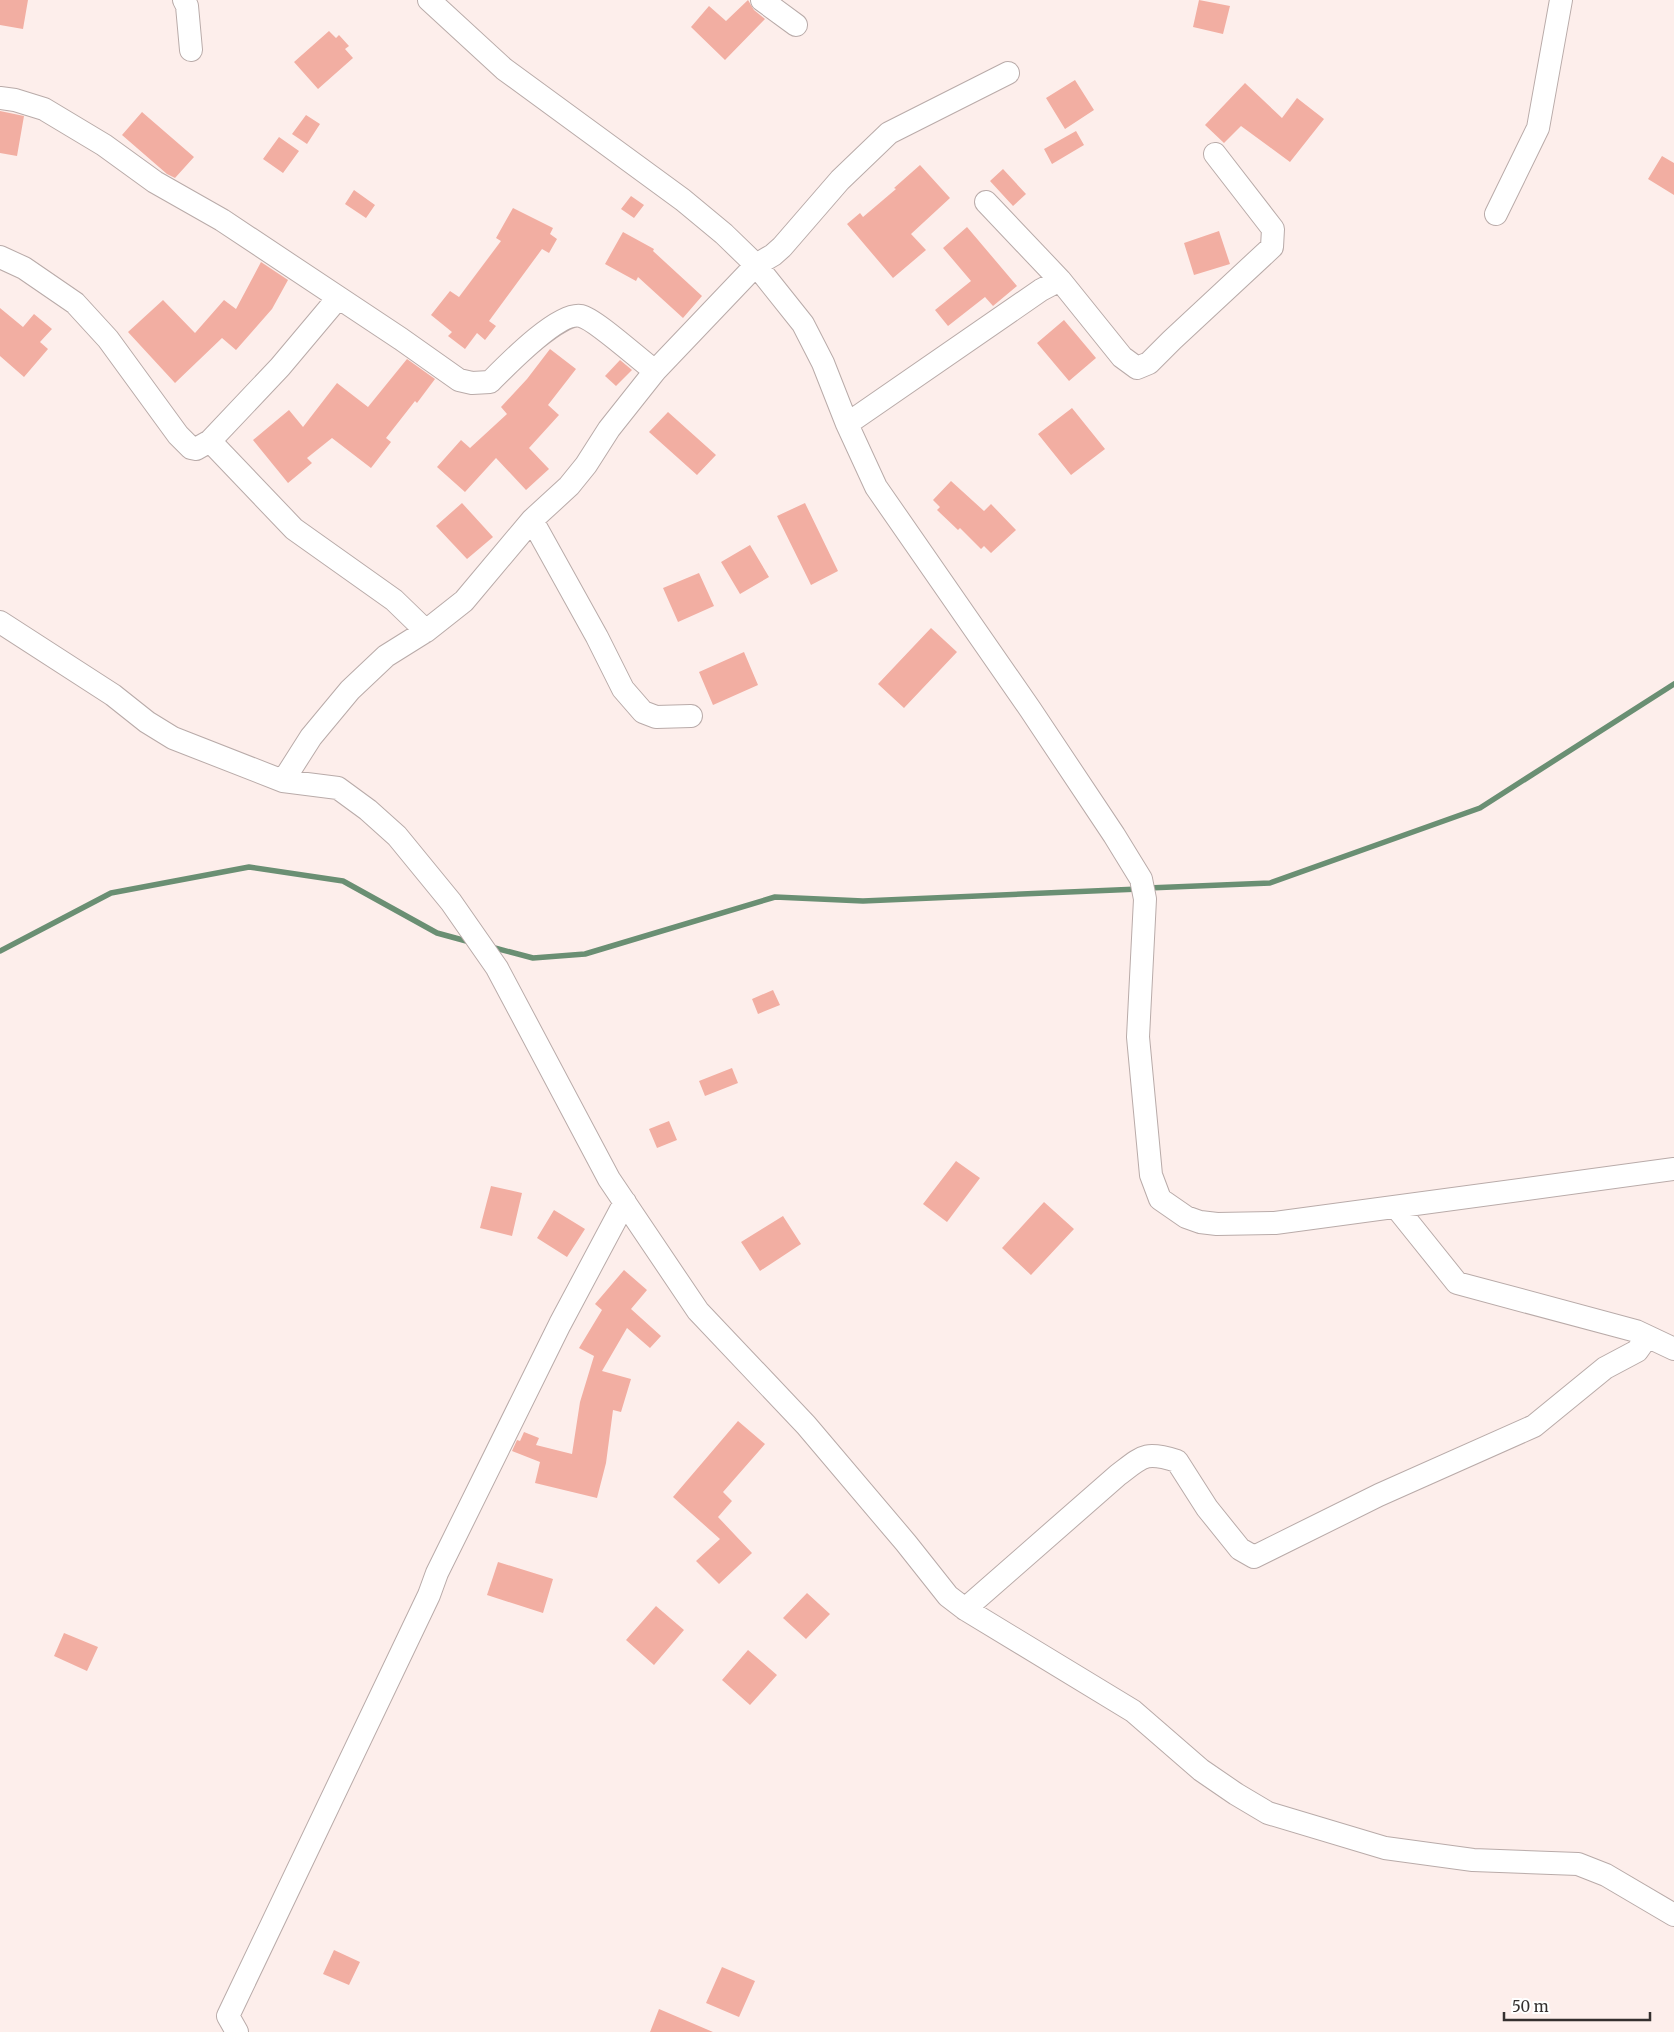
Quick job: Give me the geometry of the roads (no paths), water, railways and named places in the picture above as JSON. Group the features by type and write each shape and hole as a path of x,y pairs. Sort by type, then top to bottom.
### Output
{"street":[{"path":"184,0 187,6 191,50"},
{"path":"428,0 504,69 683,200 724,234 756,265 803,324 823,363 847,424 876,487 1030,709 1141,879 1145,899 1138,1036 1151,1175 1160,1199 1186,1217 1200,1222 1216,1224 1275,1223 1674,1169"},
{"path":"762,0 796,25"},
{"path":"1496,214 1538,128 1561,0"},
{"path":"283,781 311,737 350,690 386,656 426,631 464,601 532,520 569,486 586,465 609,429 654,372 756,265 782,247 840,180 889,133 1008,73"},
{"path":"0,98 15,100 44,109 104,145 155,182 222,220 459,380 472,384 490,382 557,322 569,316 581,316 593,322 654,372"},
{"path":"986,202 1060,280 1122,357 1137,368 1149,363 1272,247 1273,229 1215,154"},
{"path":"0,257 24,268 75,303 108,339 178,435 191,448 196,449 210,441 280,367 338,298"},
{"path":"847,424 1025,301 1060,280"},
{"path":"210,441 294,529 394,600 426,631"},
{"path":"532,520 597,637 623,689 643,712 656,717 691,716"},
{"path":"0,622 113,695 147,722 173,738 283,781 338,788 360,804 396,836 451,902 497,968 609,1179 698,1311 806,1425 906,1543 948,1596 965,1609 1133,1711 1201,1770 1268,1813 1385,1848 1473,1860 1578,1864 1606,1875 1674,1915"},
{"path":"237,2032 228,2016 262,1941 429,1595 442,1564 560,1324 625,1202"},
{"path":"1396,1207 1457,1283 1636,1331 1674,1349"},
{"path":"965,1609 1118,1475 1143,1456 1158,1456 1177,1461 1207,1508 1234,1542 1240,1549 1254,1557 1379,1495 1534,1426 1605,1368 1637,1351 1647,1337"}],"waterway":[{"path":"1148,888 1270,883 1480,808 1674,684"},
{"path":"0,951 111,893 249,867 343,881 437,933 470,942"},
{"path":"491,947 533,958 585,954 775,897 863,901 1139,889"}]}
